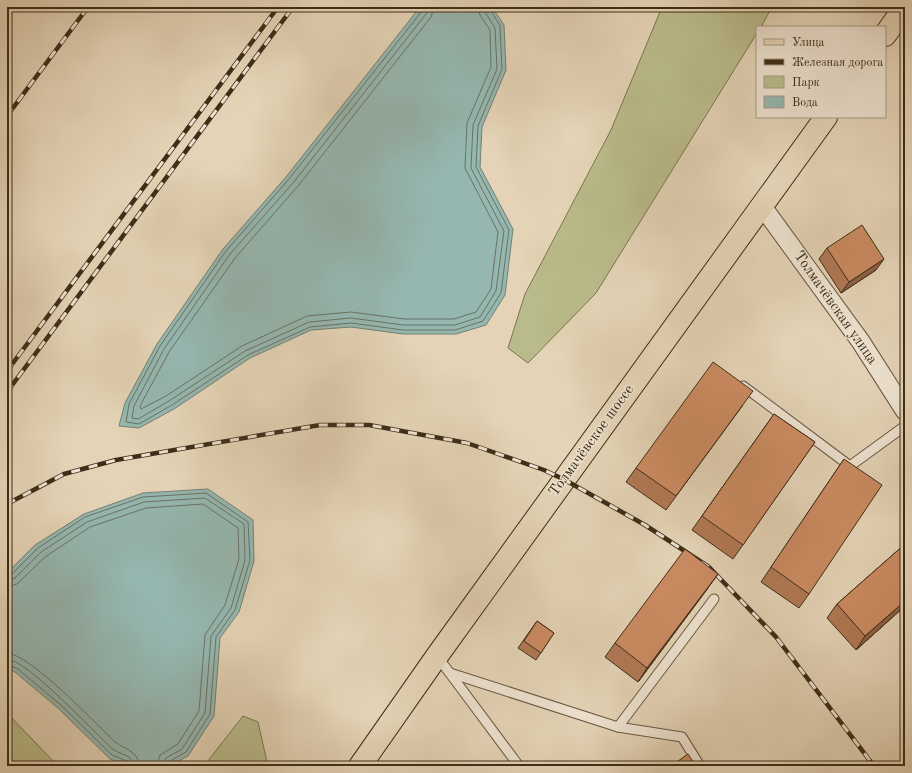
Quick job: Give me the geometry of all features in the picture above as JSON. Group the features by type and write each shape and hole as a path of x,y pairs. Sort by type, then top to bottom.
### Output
{"main road":[{"path":"886,34 905,7"},
{"name":"Толмачёвское шоссе","path":"360,766 444,664 762,206 825,118"}],"street":[{"name":"Толмачёвская улица","path":"762,206 861,342 905,411"}],"lane":[{"path":"734,379 850,466 905,426"},
{"path":"618,727 714,599"},
{"path":"444,664 618,727 682,737 700,766"},
{"path":"444,664 519,766"}],"green space":[{"path":"662,7 772,7 762,26 756,26 756,35 596,293 528,363 508,348 525,294 611,130"},
{"path":"7,713 57,765 58,766 7,766"},
{"path":"243,716 258,722 267,762 266,766 204,766"}],"water":[{"path":"420,7 492,7 504,25 506,70 482,127 480,167 513,229 505,295 486,325 456,334 403,334 351,327 311,330 250,358 174,409 139,428 119,426 125,403 157,344 223,249 286,177"},
{"path":"208,489 253,520 254,561 239,612 220,638 214,716 188,756 169,766 129,766 110,759 59,709 15,672 7,668 7,573 35,545 84,514 143,493"}],"building":[{"path":"862,225 884,259 849,282 827,248"},
{"path":"713,362 753,391 676,496 636,468"},
{"path":"774,414 815,442 743,545 702,516"},
{"path":"844,459 882,485 809,594 771,567"},
{"path":"905,544 905,601 865,636 837,604"},
{"path":"685,549 718,574 647,668 615,643"},
{"path":"537,621 554,633 541,653 524,641"},
{"path":"688,754 696,766 671,766"}],"railway":[{"path":"7,116 88,7"},
{"path":"7,371 278,7"},
{"path":"7,392 293,7"},
{"path":"7,504 64,474 116,460 320,425 369,425 467,443 544,470 565,480 645,525 709,567 776,637 874,766"}]}
